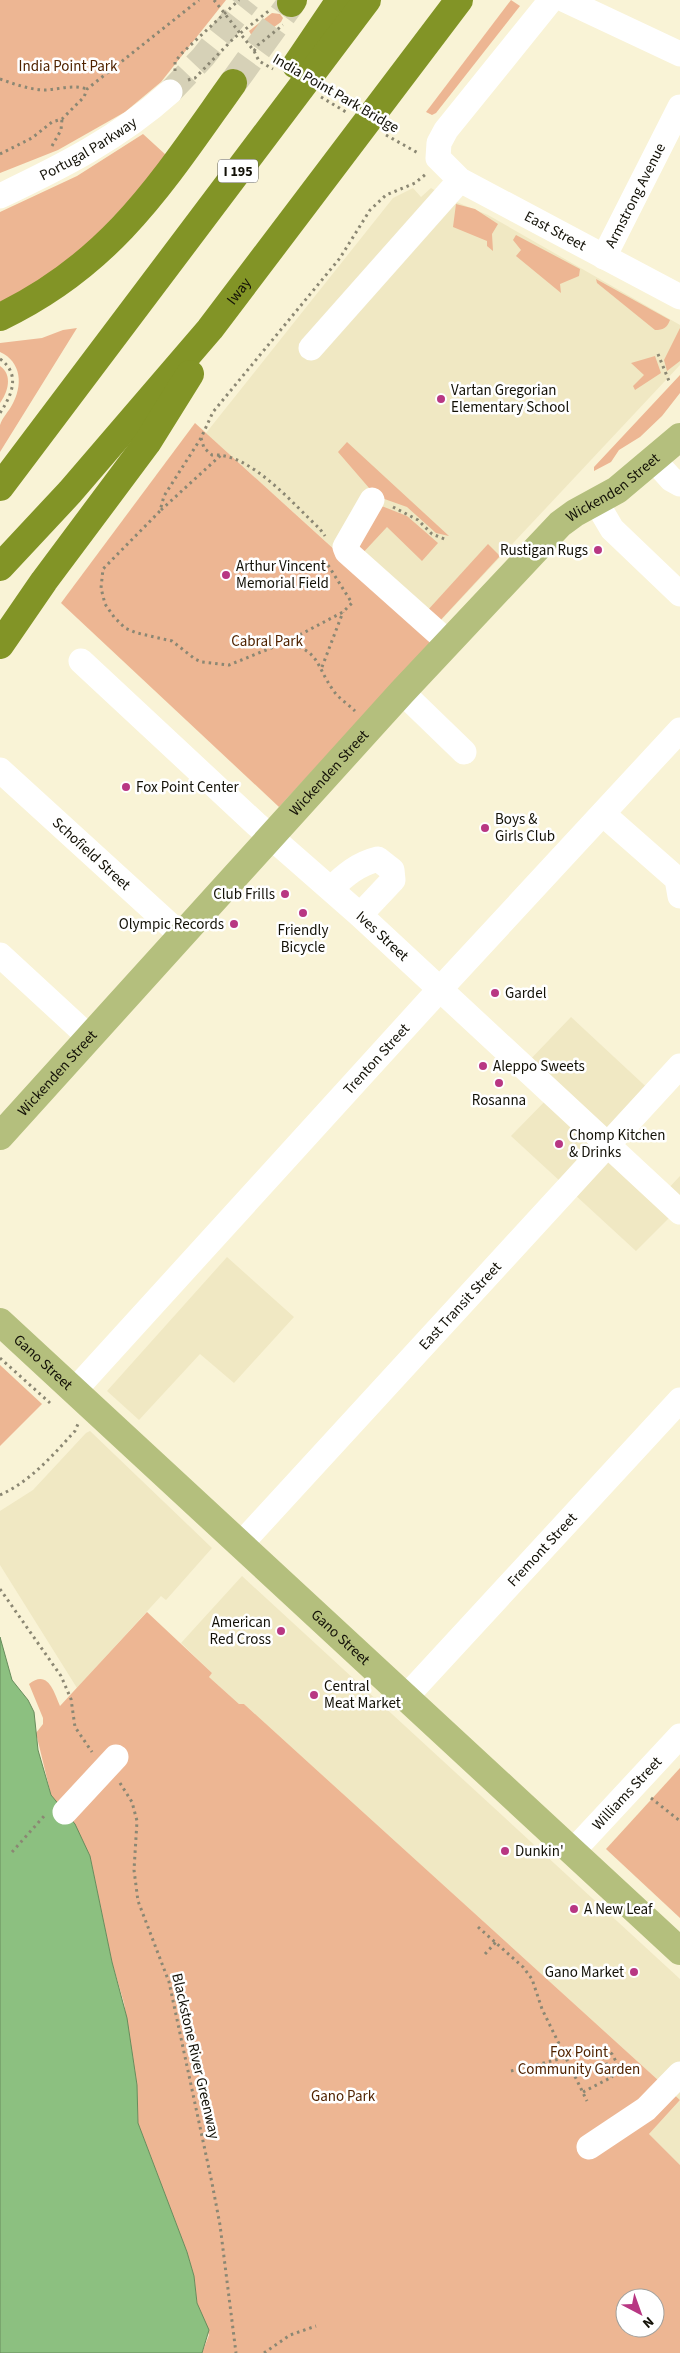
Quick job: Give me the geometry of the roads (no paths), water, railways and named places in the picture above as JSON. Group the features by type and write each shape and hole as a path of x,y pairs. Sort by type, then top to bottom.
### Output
{"highway":[{"path":"109,342 340,0"},
{"name":"I 195","path":"0,487 367,0"},
{"name":"Iway","path":"0,567 70,492 210,329 459,0"},
{"path":"0,317 58,285 116,236 148,202 233,83"},
{"path":"0,645 44,581 147,443 263,259"}],"main road":[{"name":"Wickenden Street","path":"0,1136 402,692 560,524 575,513 617,490 680,437"},
{"name":"Gano Street","path":"0,1322 680,1951"}],"street":[{"name":"East Street","path":"551,0 446,130 432,164 680,297"},
{"path":"565,0 680,54"},
{"name":"Portugal Parkway","path":"0,196 97,147 136,121 177,82"},
{"name":"Armstrong Avenue","path":"604,257 680,107"},
{"path":"311,348 460,180"},
{"path":"654,460 671,480 680,484"},
{"path":"372,500 346,547 347,552 449,643"},
{"path":"596,502 612,529 680,594"},
{"name":"Ives Street","path":"81,661 441,989 680,1212"},
{"path":"402,692 464,752"},
{"name":"Trenton Street","path":"74,1391 680,730"},
{"name":"Schofield Street","path":"0,770 182,936"},
{"path":"603,814 677,879 680,896"},
{"path":"331,889 349,872 367,862 378,859 386,863 392,870 393,880 360,915"},
{"path":"0,956 89,1037"},
{"name":"East Transit Street","path":"240,1545 680,1066"},
{"name":"Fremont Street","path":"405,1698 680,1400"},
{"name":"Williams Street","path":"573,1851 680,1736"},
{"path":"56,1812 109,1764"},
{"path":"589,2147 646,2109 680,2074"}],"tunnel":[{"path":"170,92 203,57 248,0"},
{"path":"233,83 291,3"}],"place":[{"name":"Vartan Gregorian Elementary School","path":"441,399"},
{"name":"Rustigan Rugs","path":"598,550"},
{"name":"Arthur Vincent Memorial Field","path":"226,575"},
{"name":"Fox Point Center","path":"126,787"},
{"name":"Boys & Girls Club","path":"485,828"},
{"name":"Club Frills","path":"285,894"},
{"name":"Friendly Bicycle","path":"303,913"},
{"name":"Olympic Records","path":"234,924"},
{"name":"Gardel","path":"495,993"},
{"name":"Aleppo Sweets","path":"483,1066"},
{"name":"Rosanna","path":"499,1083"},
{"name":"Chomp Kitchen & Drinks","path":"559,1144"},
{"name":"American Red Cross","path":"281,1631"},
{"name":"Central Meat Market","path":"314,1695"},
{"name":"Dunkin'","path":"505,1851"},
{"name":"A New Leaf","path":"574,1909"},
{"name":"Gano Market","path":"634,1972"}],"park label":[{"name":"India Point Park","path":"68,66"},
{"name":"Cabral Park","path":"267,641"},
{"name":"Fox Point Community Garden","path":"579,2060"},
{"name":"Gano Park","path":"343,2096"}]}
